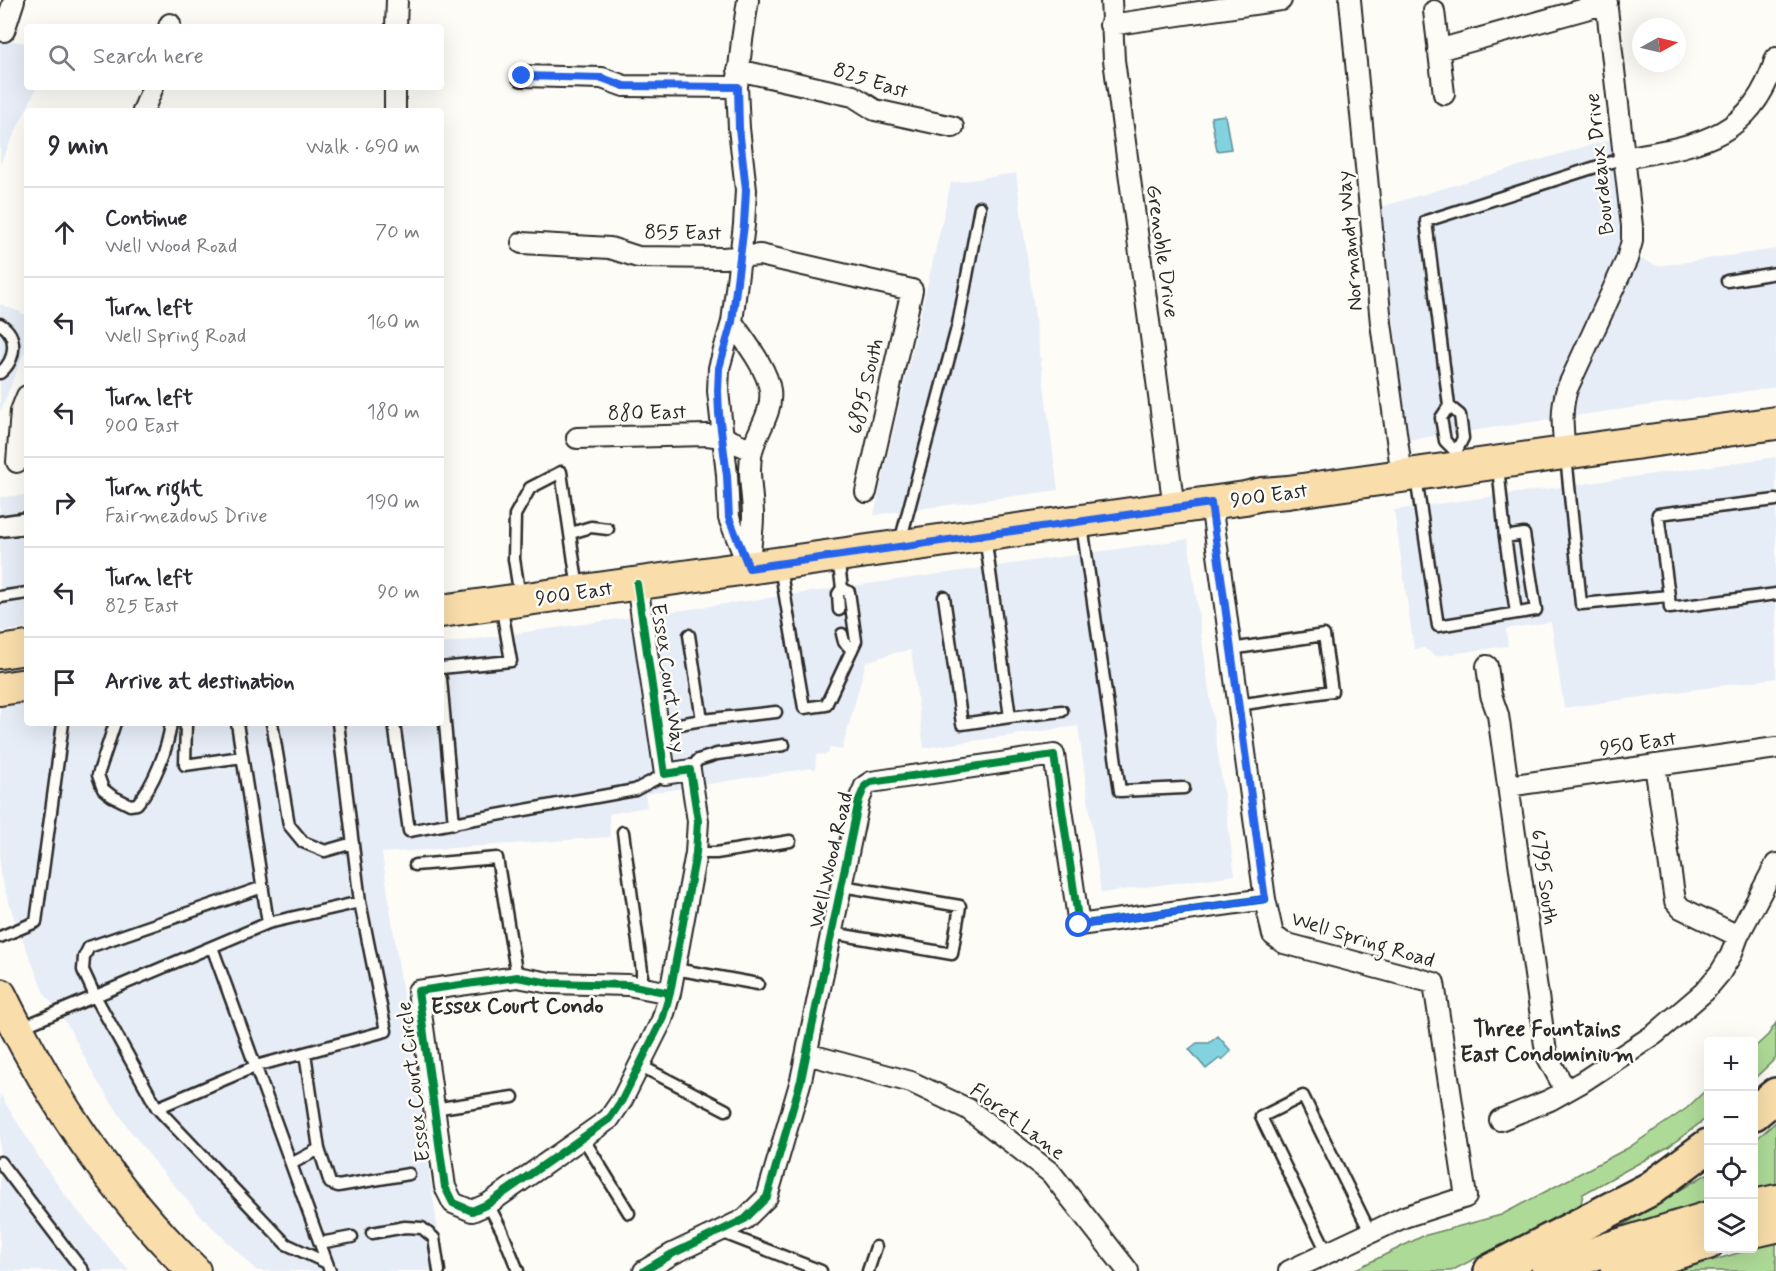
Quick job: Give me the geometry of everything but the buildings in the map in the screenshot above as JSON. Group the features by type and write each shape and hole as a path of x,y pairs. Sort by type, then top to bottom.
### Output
{"highway":[{"path":"1758,1110 1776,1095"},
{"path":"1491,1271 1650,1189 1704,1149"}],"main road":[{"name":"900 East","path":"444,611 1409,475 1458,460 1497,463 1776,423"},
{"path":"0,652 24,648"},
{"path":"0,689 24,685"},
{"path":"0,995 71,1122 101,1166 135,1209 194,1271"},
{"path":"1758,1205 1776,1201"},
{"path":"1548,1271 1610,1248 1704,1219"},
{"path":"1758,1231 1776,1226"},
{"path":"1617,1271 1704,1244"}],"street":[{"path":"4,31 14,0"},
{"path":"396,24 397,0"},
{"path":"748,0 738,79 739,128 746,190 741,257 732,322 719,368 719,414 727,476 729,518 749,568"},
{"name":"Grenoble Drive","path":"1111,0 1110,25 1174,508"},
{"path":"1110,25 1281,0"},
{"name":"Normandy Way","path":"1350,0 1381,323 1409,475"},
{"path":"1438,50 1606,2"},
{"name":"Bourdeaux Drive","path":"1565,453 1563,403 1627,259 1632,241 1606,2"},
{"path":"1434,11 1444,94"},
{"path":"1624,158 1690,146 1714,138 1735,124 1754,105 1770,78 1776,58"},
{"name":"825 East","path":"522,76 602,78 624,86 738,79 853,96 875,110 953,127"},
{"path":"144,108 152,90"},
{"path":"395,90 395,108"},
{"name":"855 East","path":"522,243 610,248 638,257 760,255 912,290"},
{"name":"6895 South","path":"866,492 912,290"},
{"path":"732,322 765,374 770,389 767,419 752,450 750,475 753,515 749,568"},
{"path":"17,462 21,411 24,404"},
{"name":"880 East","path":"577,438 707,435 722,437 752,450"},
{"name":"Well Spring Road","path":"1211,503 1265,899 1273,935 1284,943 1434,983 1466,1197 1404,1217 1289,1271"},
{"name":"Essex Court Way","path":"488,1204 609,1119 622,1100 663,1020 670,993 696,853 698,821 690,770 665,774 637,584"},
{"name":"6795 South","path":"1487,666 1491,695 1498,716 1547,1056 1566,1091"},
{"name":"950 East","path":"1508,786 1776,748"},
{"name":"Well Wood Road","path":"644,1271 672,1254 745,1219 767,1197 801,1080 859,800 865,786 871,782 1054,755 1079,925 1265,899"},
{"path":"1655,765 1675,901 1681,908 1738,936"},
{"path":"1500,1119 1550,1100 1566,1091 1655,1034 1704,992 1720,974 1731,955 1738,936 1776,864"},
{"name":"Essex Court Circle","path":"488,1204 472,1211 453,1203 445,1187 418,991 517,977 550,983 642,987 670,993"},
{"name":"Floret Lane","path":"807,1054 911,1082 968,1109 1051,1173 1128,1271"}],"lane":[{"path":"1458,460 1463,438 1460,416 1449,406 1426,221 1624,158"},
{"path":"898,548 958,324 980,207"},
{"path":"1727,280 1776,273"},
{"path":"0,324 7,328 12,336 14,347 6,368 0,373"},
{"path":"1449,406 1441,418 1445,441 1458,460"},
{"path":"1565,453 1581,604 1669,596"},
{"path":"1497,463 1516,613"},
{"path":"444,668 511,661 515,515 530,488 561,472 579,592"},
{"path":"1409,475 1438,626 1536,610 1524,534 1505,537"},
{"path":"1776,500 1658,514 1670,608 1776,594"},
{"path":"0,522 24,518"},
{"path":"1081,522 1120,791 1184,788"},
{"path":"571,533 591,527 608,529"},
{"path":"0,531 24,528"},
{"path":"985,535 1010,717"},
{"path":"780,564 804,708 826,705 856,641 849,592 843,588 837,557"},
{"path":"839,610 838,594 843,588"},
{"path":"0,597 24,593"},
{"path":"944,597 962,724 1062,711"},
{"path":"842,634 844,642 852,650"},
{"path":"689,635 702,720"},
{"path":"1231,649 1324,635 1332,691 1238,705"},
{"path":"657,728 776,711"},
{"path":"444,712 454,824"},
{"path":"0,937 36,922 63,726"},
{"path":"114,726 98,775 103,789 111,796 130,805 137,804 143,797 165,751 170,726"},
{"path":"186,726 184,765 242,757"},
{"path":"237,726 268,923"},
{"path":"272,726 289,825 303,842 325,850 353,843"},
{"path":"157,1108 255,1066 386,1032 360,902 338,726"},
{"path":"394,726 409,831 636,790 665,774"},
{"path":"690,770 698,760 717,754 784,745"},
{"path":"623,832 642,971 642,987"},
{"path":"696,853 716,853 790,841"},
{"path":"415,865 497,858 517,977"},
{"path":"832,933 952,954 960,906 842,886"},
{"path":"263,887 89,947 84,957 84,970 95,996 157,1108 286,1244 329,1267"},
{"path":"17,1029 268,923 360,902"},
{"path":"212,947 329,1267"},
{"path":"675,969 758,984"},
{"path":"305,1053 318,1149 330,1183 338,1186 409,1174"},
{"path":"639,1065 726,1110"},
{"path":"1327,1252 1261,1117 1302,1096 1370,1232"},
{"path":"433,1109 513,1097"},
{"path":"583,1138 629,1213"},
{"path":"291,1164 318,1149"},
{"path":"0,1162 83,1271"},
{"path":"488,1204 518,1271"},
{"path":"372,1233 405,1227 422,1228 434,1238 439,1271"},
{"path":"721,1232 821,1271"},
{"path":"320,1243 352,1236"},
{"path":"868,1271 876,1247"}],"shaded area":[{"path":"0,39 24,43 24,90 36,90 27,108 24,108 24,114 0,164"},
{"path":"1611,139 1621,226 1618,250 1658,266 1776,249 1776,387 1408,440 1380,207"},
{"path":"1016,173 1058,490 874,515 951,183"},
{"path":"0,304 24,314 24,353 0,412"},
{"path":"1776,457 1776,678 1564,708 1551,622 1506,629 1508,646 1436,656 1424,648 1414,649 1394,510"},
{"path":"24,495 24,628 0,632 0,497"},
{"path":"1188,539 1235,875 1101,893 1078,726 924,748 911,650 866,662 842,750 830,747 828,754 816,755 815,770 811,768 645,794 647,807 609,814 610,837 382,853 444,1271 257,1271 200,1215 128,1128 96,1079 67,1024 44,993 13,915 0,874 0,705 24,701 24,726 444,726 444,644"},
{"path":"0,1094 68,1199 129,1271 0,1271"}],"green space":[{"path":"1776,1023 1776,1058 1758,1075 1758,1044"},
{"path":"1704,1092 1704,1120 1668,1147 1583,1194 1581,1204 1451,1271 1352,1271 1423,1236 1501,1215 1628,1148 1687,1108"},
{"path":"1776,1122 1776,1190 1758,1195 1758,1145 1758,1138"},
{"path":"1704,1175 1704,1208 1610,1233"},
{"path":"1776,1242 1776,1271 1676,1271 1738,1253 1758,1253 1758,1247"}],"water":[{"path":"1225,115 1231,149 1217,151 1211,117"},
{"path":"1218,1036 1231,1051 1222,1060 1220,1058 1206,1069 1189,1049 1197,1043 1209,1043"}],"cycle path":[{"path":"637,584 665,774 690,770 698,821 696,853 670,993 662,1020 622,1100 609,1119 488,1204 472,1211 453,1203 445,1187 418,991 517,977 550,983 628,985 670,993"},
{"path":"644,1271 672,1254 745,1219 767,1197 801,1080 859,800 865,786 871,782 1054,755 1079,925 1265,899"}],"district":[{"name":"Essex Court Condo","path":"517,1005"},
{"name":"Three Fountains East Condominium","path":"1547,1040"}],"route":[{"path":"522,76 602,78 624,86 738,87 739,128 746,190 744,225 732,322 719,368 718,391 729,518 749,568 1211,503 1265,899 1079,925"}]}
